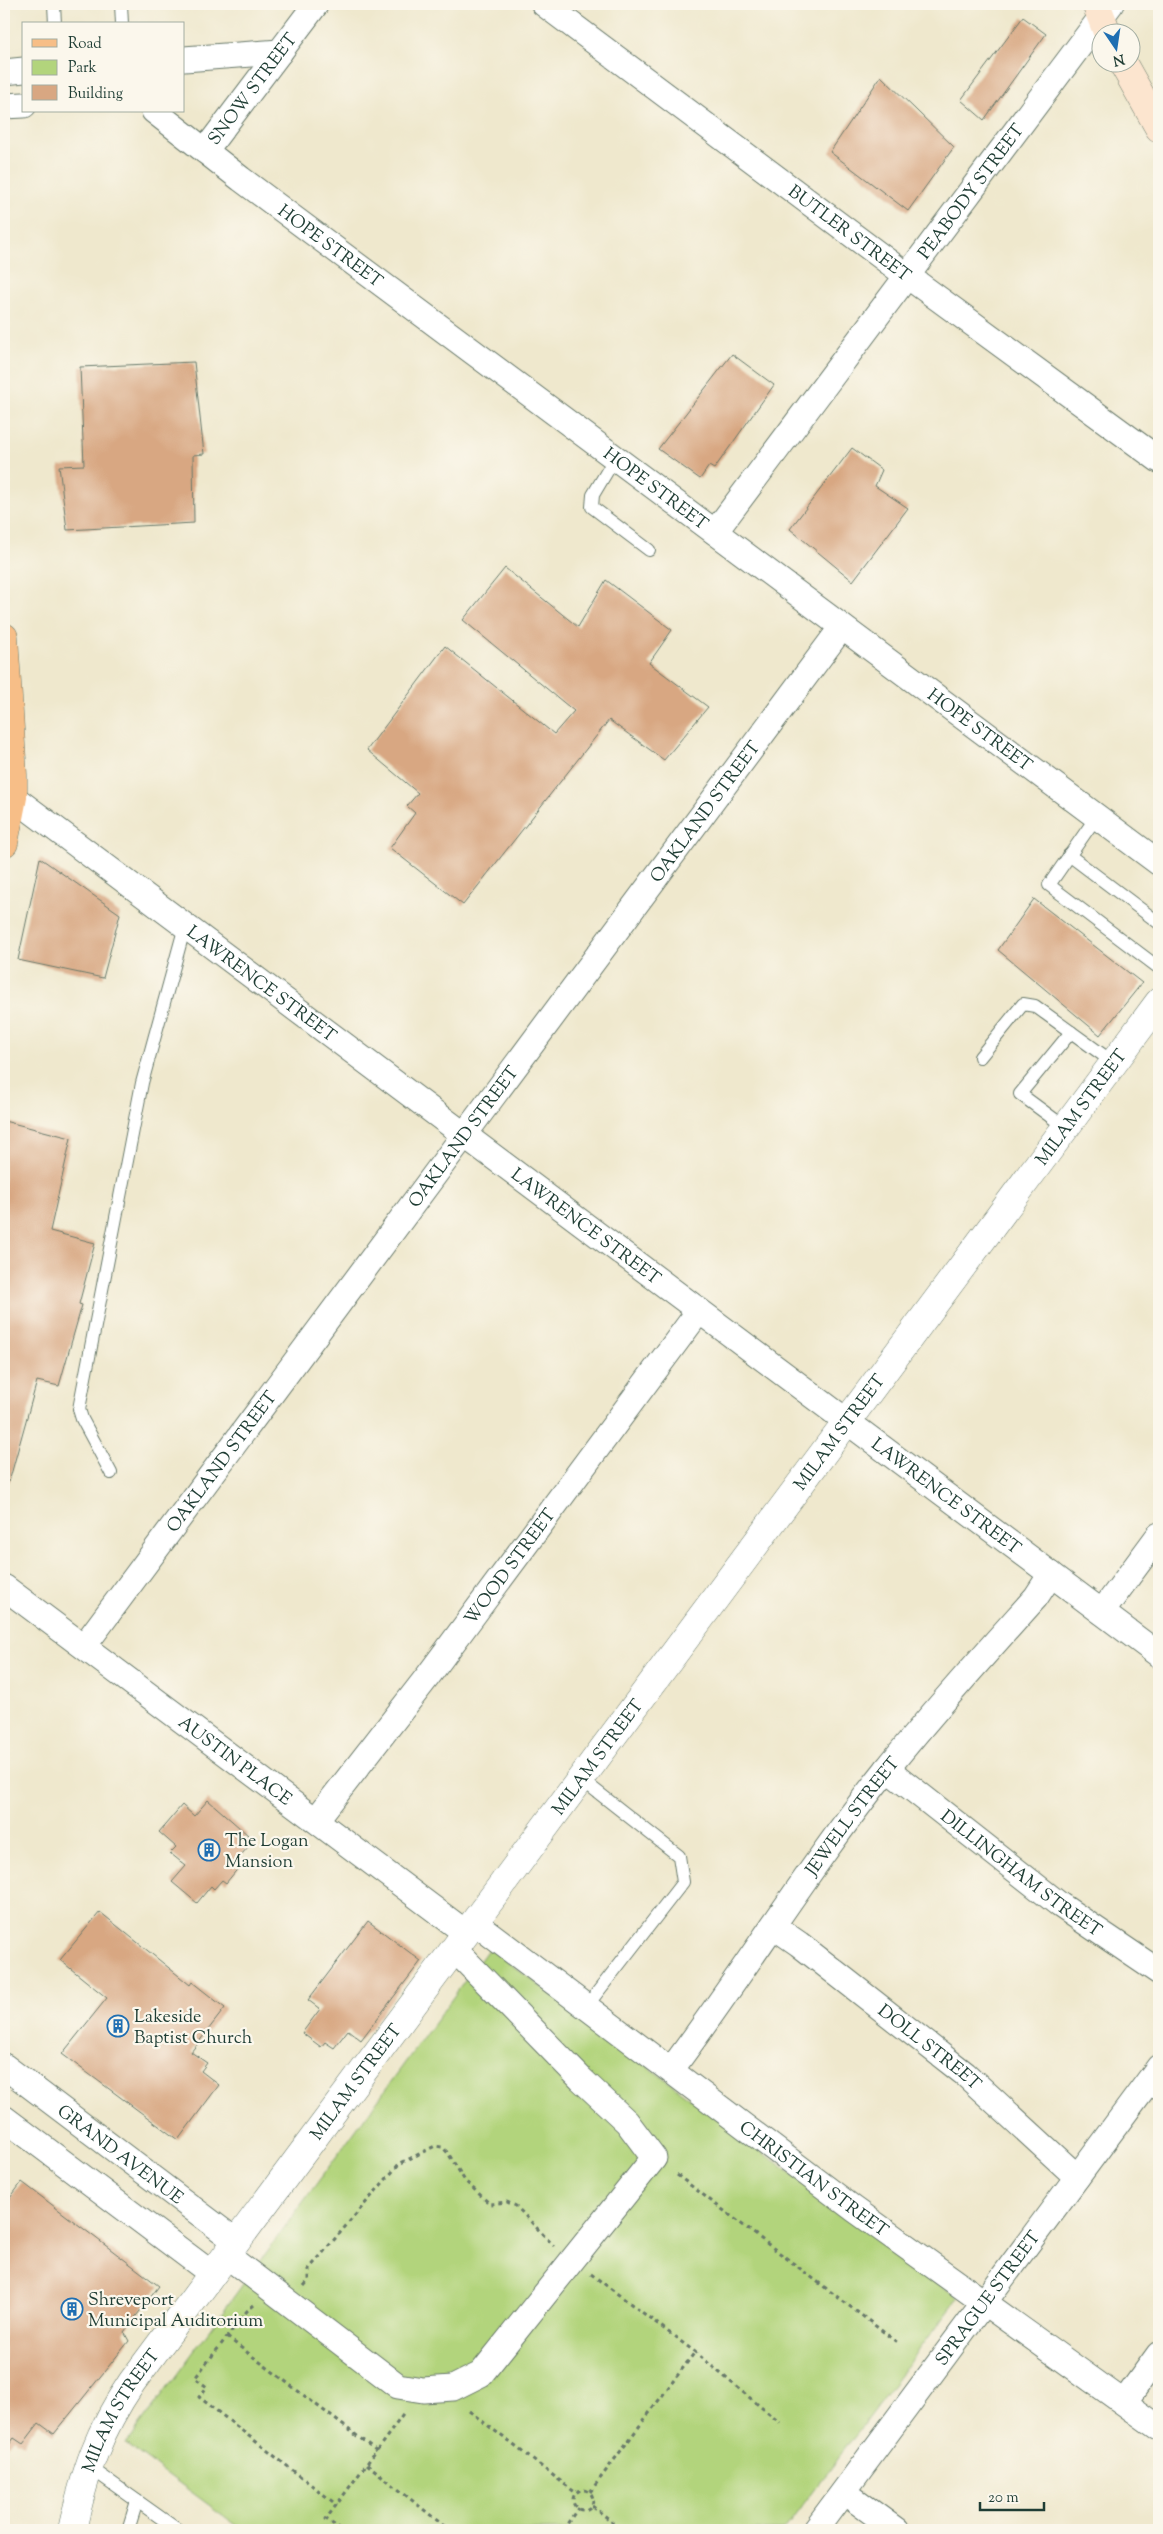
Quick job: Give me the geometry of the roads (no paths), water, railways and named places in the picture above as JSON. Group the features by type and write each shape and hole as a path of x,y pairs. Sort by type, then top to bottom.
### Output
{"main road":[{"path":"1128,72 1159,128"},
{"path":"4,637 12,743 13,797 4,843"}],"street":[{"name":"SNOW STREET","path":"205,151 316,4"},
{"name":"BUTLER STREET","path":"544,4 906,275 1159,460"},
{"name":"PEABODY STREET","path":"715,532 1103,14"},
{"path":"185,59 280,52"},
{"path":"4,72 22,70"},
{"path":"4,106 22,105"},
{"name":"HOPE STREET","path":"155,112 615,458 1159,863"},
{"name":"OAKLAND STREET","path":"84,1646 842,627"},
{"name":"LAWRENCE STREET","path":"13,797 1159,1655"},
{"name":"MILAM STREET","path":"72,2530 88,2466 103,2429 117,2404 1159,1002"},
{"name":"WOOD STREET","path":"316,1820 428,1676 699,1312"},
{"path":"1102,1612 1159,1535"},
{"name":"JEWELL STREET","path":"670,2070 710,2018 797,1889 887,1769 1036,1597 1051,1574"},
{"name":"AUSTIN PLACE","path":"4,1587 316,1820 465,1935"},
{"name":"DILLINGHAM STREET","path":"887,1769 1053,1900 1159,1972"},
{"name":"DOLL STREET","path":"773,1926 799,1944 965,2074 1077,2177"},
{"path":"4,2118 225,2257 398,2386 423,2390 453,2388 481,2374 654,2158 627,2122 581,2079 465,1935"},
{"name":"CHRISTIAN STREET","path":"465,1935 586,2008 854,2209 1125,2401 1159,2428"},
{"name":"GRAND AVENUE","path":"4,2066 225,2257"},
{"name":"SPRAGUE STREET","path":"815,2530 1159,2067"},
{"path":"1125,2401 1159,2354"},
{"path":"844,2492 896,2530"}],"lane":[{"path":"54,4 55,22"},
{"path":"121,4 122,22"},
{"path":"615,458 596,488 592,507 649,550"},
{"path":"1097,816 1048,885 1159,968"},
{"path":"1069,855 1159,923"},
{"path":"111,1473 82,1419 79,1409 142,1083 184,926"},
{"path":"980,1057 1024,1004 1035,1006 1114,1063"},
{"path":"1066,1128 1020,1094 1071,1032"},
{"path":"581,1779 679,1856 683,1882 586,2008"},
{"path":"88,2466 178,2530"},
{"path":"128,2530 137,2501"}],"place":[{"name":"The Logan Mansion","path":"209,1850"},
{"name":"Lakeside Baptist Church","path":"118,2026"},
{"name":"Shreveport Municipal Auditorium","path":"72,2309"}]}
